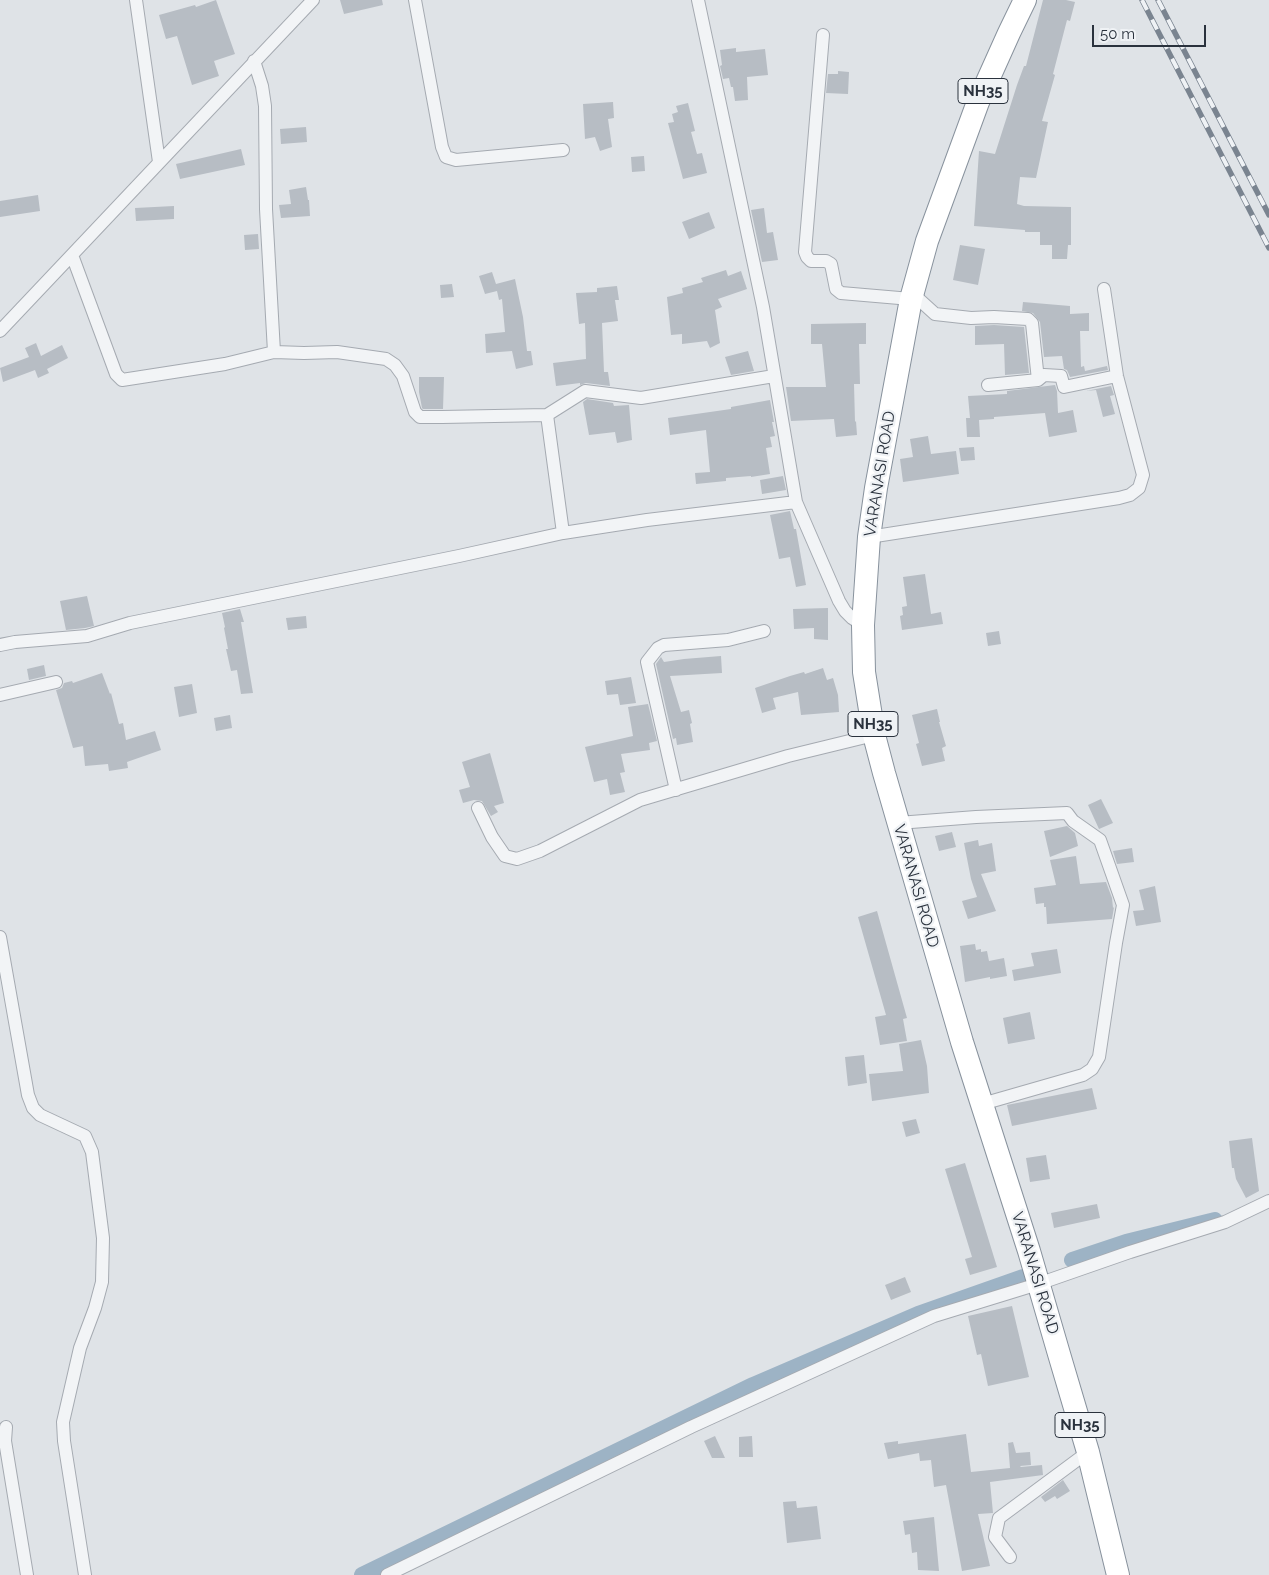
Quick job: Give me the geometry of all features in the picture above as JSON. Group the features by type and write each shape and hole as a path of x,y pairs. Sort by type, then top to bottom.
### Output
{"highway":[{"name":"VARANASI ROAD","path":"1025,0 978,102 927,241 912,297 876,488 863,625 864,672 874,735 898,823 959,1032 1029,1251 1088,1452 1118,1575"}],"street":[{"path":"136,0 159,162"},
{"path":"0,331 313,0"},
{"path":"415,0 442,147 446,157 456,160 563,150"},
{"path":"698,0 763,307 796,502 839,601 845,611 863,625"},
{"path":"823,35 805,252 807,257 811,260 826,261 831,264 836,289 841,293 912,297 935,314 971,318 994,317 1028,320 1032,324 1038,380"},
{"path":"254,61 262,86 265,106 266,208 274,352"},
{"path":"72,255 116,374 122,380 225,364 274,352 337,352 386,359 400,370 415,412 420,416 442,417 547,414 585,390 642,398 774,376"},
{"path":"870,537 1119,498 1130,495 1139,488 1143,475 1117,376 1104,289"},
{"path":"988,385 1038,380 1044,375 1061,376 1064,387 1117,376"},
{"path":"547,414 563,533"},
{"path":"0,645 87,636 130,623 563,533 647,520 796,502"},
{"path":"676,790 646,662 658,648 664,646 728,640 764,631"},
{"path":"0,695 56,682"},
{"path":"478,808 492,837 505,856 517,859 540,851 640,800 788,756 874,735"},
{"path":"898,823 1067,812 1074,821 1100,840 1123,905 1099,1057 1092,1069 1084,1075 982,1104"},
{"path":"0,937 3,967 28,1095 33,1108 40,1115 84,1136 92,1152 103,1238 102,1282 95,1308 80,1348 63,1422 64,1441 85,1575"},
{"path":"387,1575 691,1427 934,1316 1037,1281 1225,1222 1269,1201"},
{"path":"6,1427 5,1441 27,1575"},
{"path":"1010,1557 995,1538 999,1518 1088,1452"}],"building":[{"path":"216,0 235,54 214,61 219,76 192,85 177,36 166,39 159,15 195,5 196,7"},
{"path":"340,0 382,0 383,5 344,14"},
{"path":"1043,0 1075,2 1070,21 1067,20 1053,74 1055,75 1042,121 1048,122 1036,178 1020,177 1017,204 1024,206 1071,207 1071,245 1068,245 1067,259 1052,259 1052,245 1040,245 1040,232 974,226 979,151 995,154 1017,85 1024,66 1026,66"},
{"path":"736,48 736,52 765,49 768,75 747,77 748,100 735,101 733,87 731,87 729,78 723,79 720,66 722,65 720,50"},
{"path":"838,71 849,72 848,94 826,93 828,74 838,74"},
{"path":"613,102 614,118 608,119 612,147 600,151 595,137 585,139 583,104"},
{"path":"688,103 695,131 691,132 697,154 702,153 707,173 683,179 668,123 674,122 672,114 678,112 676,106"},
{"path":"306,127 307,142 281,144 280,129"},
{"path":"241,149 245,165 180,179 176,164"},
{"path":"644,156 645,171 632,172 631,157"},
{"path":"306,187 310,216 281,218 279,205 291,204 289,190"},
{"path":"38,195 40,211 0,217 0,201"},
{"path":"174,206 174,219 136,221 135,208"},
{"path":"764,208 767,233 773,232 778,260 762,262 751,210"},
{"path":"709,212 715,228 689,239 682,222"},
{"path":"258,234 259,249 245,250 244,235"},
{"path":"960,245 985,249 978,285 953,280"},
{"path":"726,270 728,276 741,271 747,289 718,299 722,307 715,310 720,343 710,348 707,341 682,344 682,334 671,335 667,297 683,293 682,288 703,282 701,278"},
{"path":"492,272 496,284 515,279 523,317 527,351 531,351 533,365 516,369 512,351 486,353 485,334 505,332 502,299 499,300 497,291 485,294 479,276"},
{"path":"452,284 454,297 441,298 440,285"},
{"path":"617,286 619,300 615,300 618,321 602,323 604,372 608,372 610,386 586,383 580,385 580,383 556,386 553,363 586,359 585,323 579,324 576,293 597,292 597,288"},
{"path":"1023,302 1070,306 1070,314 1089,313 1089,331 1080,331 1081,367 1084,366 1085,371 1107,366 1108,370 1070,377 1067,370 1064,369 1062,356 1044,357 1040,322 1033,313 1022,311"},
{"path":"866,323 866,344 859,344 860,384 854,384 857,435 836,437 834,419 791,421 786,387 826,387 822,344 811,344 811,324"},
{"path":"975,326 1024,327 1029,373 1005,375 1004,344 975,345"},
{"path":"36,343 41,356 62,345 68,358 47,369 49,373 38,378 35,370 3,382 0,368 29,357 25,348"},
{"path":"748,351 754,371 731,375 725,357"},
{"path":"419,377 444,377 443,409 422,408"},
{"path":"1055,385 1058,413 1073,410 1077,432 1049,437 1045,413 979,420 980,437 967,437 966,418 970,418 968,396 1007,394 1007,391"},
{"path":"1111,386 1114,395 1110,396 1115,414 1103,417 1096,390 1086,391"},
{"path":"587,399 613,403 614,406 629,405 632,440 617,443 615,432 589,435 583,402"},
{"path":"770,400 775,436 770,437 772,447 766,448 770,474 726,478 726,481 696,484 695,473 710,472 706,430 670,435 668,418 731,409 731,407"},
{"path":"928,436 931,454 956,451 959,474 903,482 900,459 913,457 910,439"},
{"path":"974,447 975,460 961,461 959,448"},
{"path":"783,476 786,490 762,494 760,480"},
{"path":"790,511 794,529 796,529 806,585 796,587 790,557 779,559 770,515"},
{"path":"925,574 931,614 941,612 943,624 902,630 900,616 903,615 902,607 907,606 903,577"},
{"path":"87,596 94,626 66,630 60,601"},
{"path":"828,608 828,640 814,639 814,628 794,629 793,609"},
{"path":"240,609 244,622 241,622 253,693 241,694 237,670 231,671 226,649 228,649 222,613"},
{"path":"306,616 307,628 288,630 286,618"},
{"path":"999,631 1001,644 988,646 986,633"},
{"path":"721,656 722,673 670,676 681,712 689,710 692,723 690,724 693,742 677,745 676,738 673,739 656,664 661,657 664,662"},
{"path":"44,665 46,676 29,680 27,669"},
{"path":"823,668 827,680 833,678 838,695 839,712 801,715 798,692 773,698 776,709 762,713 755,688 790,676 804,672 805,674"},
{"path":"102,673 111,693 119,724 123,723 126,740 155,731 161,750 127,762 128,768 109,771 108,764 85,766 83,746 73,748 56,690 62,688 64,683 72,681 73,683"},
{"path":"631,677 636,703 620,705 618,694 607,695 605,681"},
{"path":"192,684 197,713 179,717 174,687"},
{"path":"648,704 657,741 649,743 650,750 621,754 625,772 620,773 625,792 610,795 607,779 594,782 585,747 633,736 628,707"},
{"path":"937,709 946,746 942,748 945,761 922,766 916,744 919,743 912,715"},
{"path":"230,715 232,728 216,731 214,718"},
{"path":"490,753 504,803 494,806 498,812 491,816 482,801 474,800 463,803 459,790 470,787 462,762"},
{"path":"1101,799 1113,823 1099,829 1088,805"},
{"path":"1067,826 1075,833 1078,846 1050,857 1044,831"},
{"path":"952,832 956,847 939,851 935,836"},
{"path":"978,840 979,846 992,843 996,871 981,874 996,911 968,919 962,901 977,897 971,879 964,843"},
{"path":"1132,848 1134,862 1117,864 1113,851"},
{"path":"1076,856 1080,884 1106,882 1114,907 1112,919 1047,924 1046,907 1044,907 1044,903 1036,904 1034,888 1056,885 1050,860"},
{"path":"1155,886 1161,922 1136,926 1133,911 1144,910 1139,890"},
{"path":"877,911 907,1018 903,1019 907,1041 880,1045 875,1017 886,1015 858,917"},
{"path":"975,944 976,950 981,949 981,952 987,951 989,961 1004,958 1007,976 965,982 960,946"},
{"path":"1057,949 1061,973 1014,981 1012,970 1034,966 1031,953"},
{"path":"1030,1012 1035,1039 1008,1044 1003,1018"},
{"path":"921,1040 927,1066 929,1093 872,1101 869,1074 903,1071 899,1044"},
{"path":"864,1055 867,1083 848,1086 845,1057"},
{"path":"1092,1088 1097,1109 1012,1126 1007,1105"},
{"path":"916,1119 920,1133 906,1137 902,1122"},
{"path":"1252,1138 1259,1191 1246,1198 1236,1179 1234,1168 1232,1168 1229,1141"},
{"path":"1046,1155 1050,1179 1030,1182 1026,1158"},
{"path":"965,1163 997,1267 970,1275 965,1259 972,1257 945,1169"},
{"path":"1097,1204 1100,1218 1054,1228 1051,1213"},
{"path":"905,1277 911,1292 891,1300 885,1285"},
{"path":"1012,1306 1029,1377 988,1386 981,1354 977,1355 968,1316"},
{"path":"966,1434 971,1472 1010,1468 1008,1443 1013,1442 1016,1453 1030,1452 1031,1465 1020,1466 1042,1465 1043,1475 990,1482 993,1513 978,1514 990,1566 962,1571 946,1485 934,1487 931,1460 920,1461 919,1453 888,1459 884,1443 898,1441 898,1444"},
{"path":"715,1436 725,1458 712,1458 704,1441"},
{"path":"752,1436 753,1457 739,1457 739,1437"},
{"path":"1063,1480 1070,1491 1057,1499 1055,1496 1045,1502 1041,1497"},
{"path":"796,1501 797,1508 817,1506 821,1539 787,1543 783,1502"},
{"path":"934,1517 939,1571 918,1570 917,1552 912,1553 910,1534 905,1535 903,1521"}],"waterway":[{"path":"1072,1260 1126,1242 1215,1220"},
{"path":"362,1575 753,1385 918,1314 1023,1277"}],"railway":[{"path":"1142,0 1269,248"},
{"path":"1158,0 1269,215"}]}
